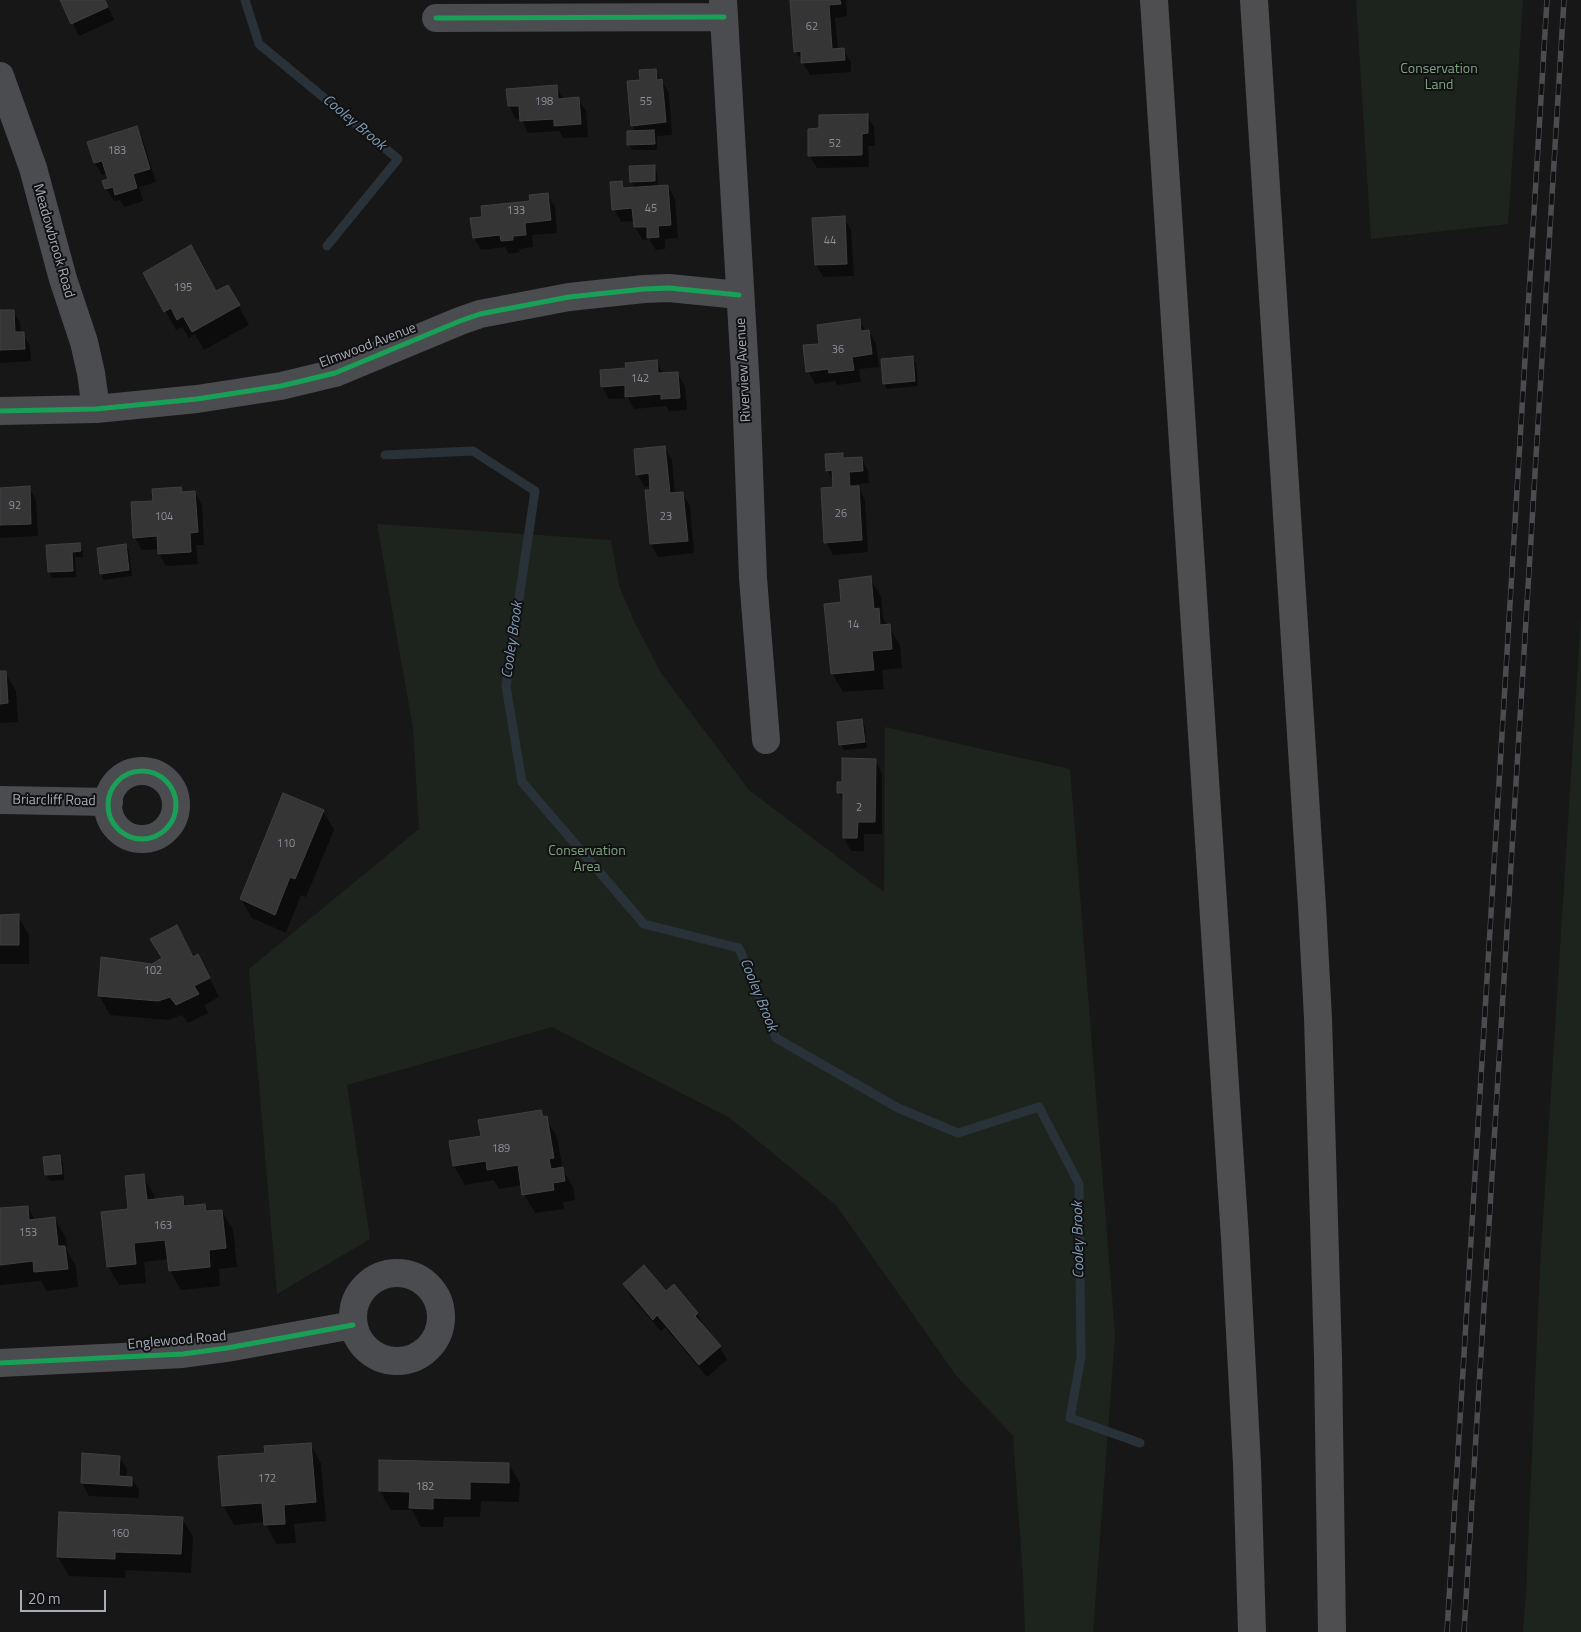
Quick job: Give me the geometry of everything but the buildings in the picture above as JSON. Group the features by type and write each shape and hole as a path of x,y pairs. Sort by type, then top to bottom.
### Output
{"highway":[{"path":"1154,0 1235,1238 1247,1464 1252,1632"},
{"path":"1254,0 1318,1018 1330,1453 1332,1632"}],"street":[{"path":"436,18 724,9"},
{"name":"Riverview Avenue","path":"724,9 739,295 746,389 753,578 766,740"},
{"name":"Meadowbrook Road","path":"0,80 33,168 63,279 84,342 96,409"},
{"name":"Elmwood Avenue","path":"0,411 96,409 197,400 281,386 335,373 480,314 570,297 669,288 739,295"},
{"name":"Briarcliff Road","path":"0,800 109,802"},
{"name":"Englewood Road","path":"0,1363 183,1354 353,1325"}],"green space":[{"name":"Conservation Land","path":"1356,0 1523,0 1508,224 1371,239"},
{"name":"Conservation Area","path":"377,524 611,540 619,586 635,623 661,673 749,790 884,892 885,727 1070,769 1115,1335 1093,1632 1025,1632 1013,1436 955,1374 836,1205 730,1118 552,1027 347,1085 370,1239 277,1294 249,969 419,829 413,728"},
{"path":"1581,616 1581,1632 1523,1632 1540,1267"}],"waterway":[{"name":"Cooley Brook","path":"245,0 259,44 398,159 327,246"},
{"name":"Cooley Brook","path":"385,455 473,451 535,491 506,686 522,782 644,924 739,948 776,1038 898,1108 958,1133 1039,1107 1079,1184 1081,1357 1070,1418 1140,1443"}],"railway":[{"path":"1447,1632 1547,0"},
{"path":"1464,1632 1564,0"}],"cycle path":[{"path":"436,18 724,17"},
{"path":"0,411 96,409 197,399 281,386 335,373 480,314 569,297 669,288 739,295"},
{"path":"142,771 155,774 166,781 173,792 176,805 173,818 166,829 155,836 142,839 129,836 118,829 111,818 108,805 111,792 118,781 129,774 142,771"},
{"path":"0,1363 183,1354 353,1325"}]}
